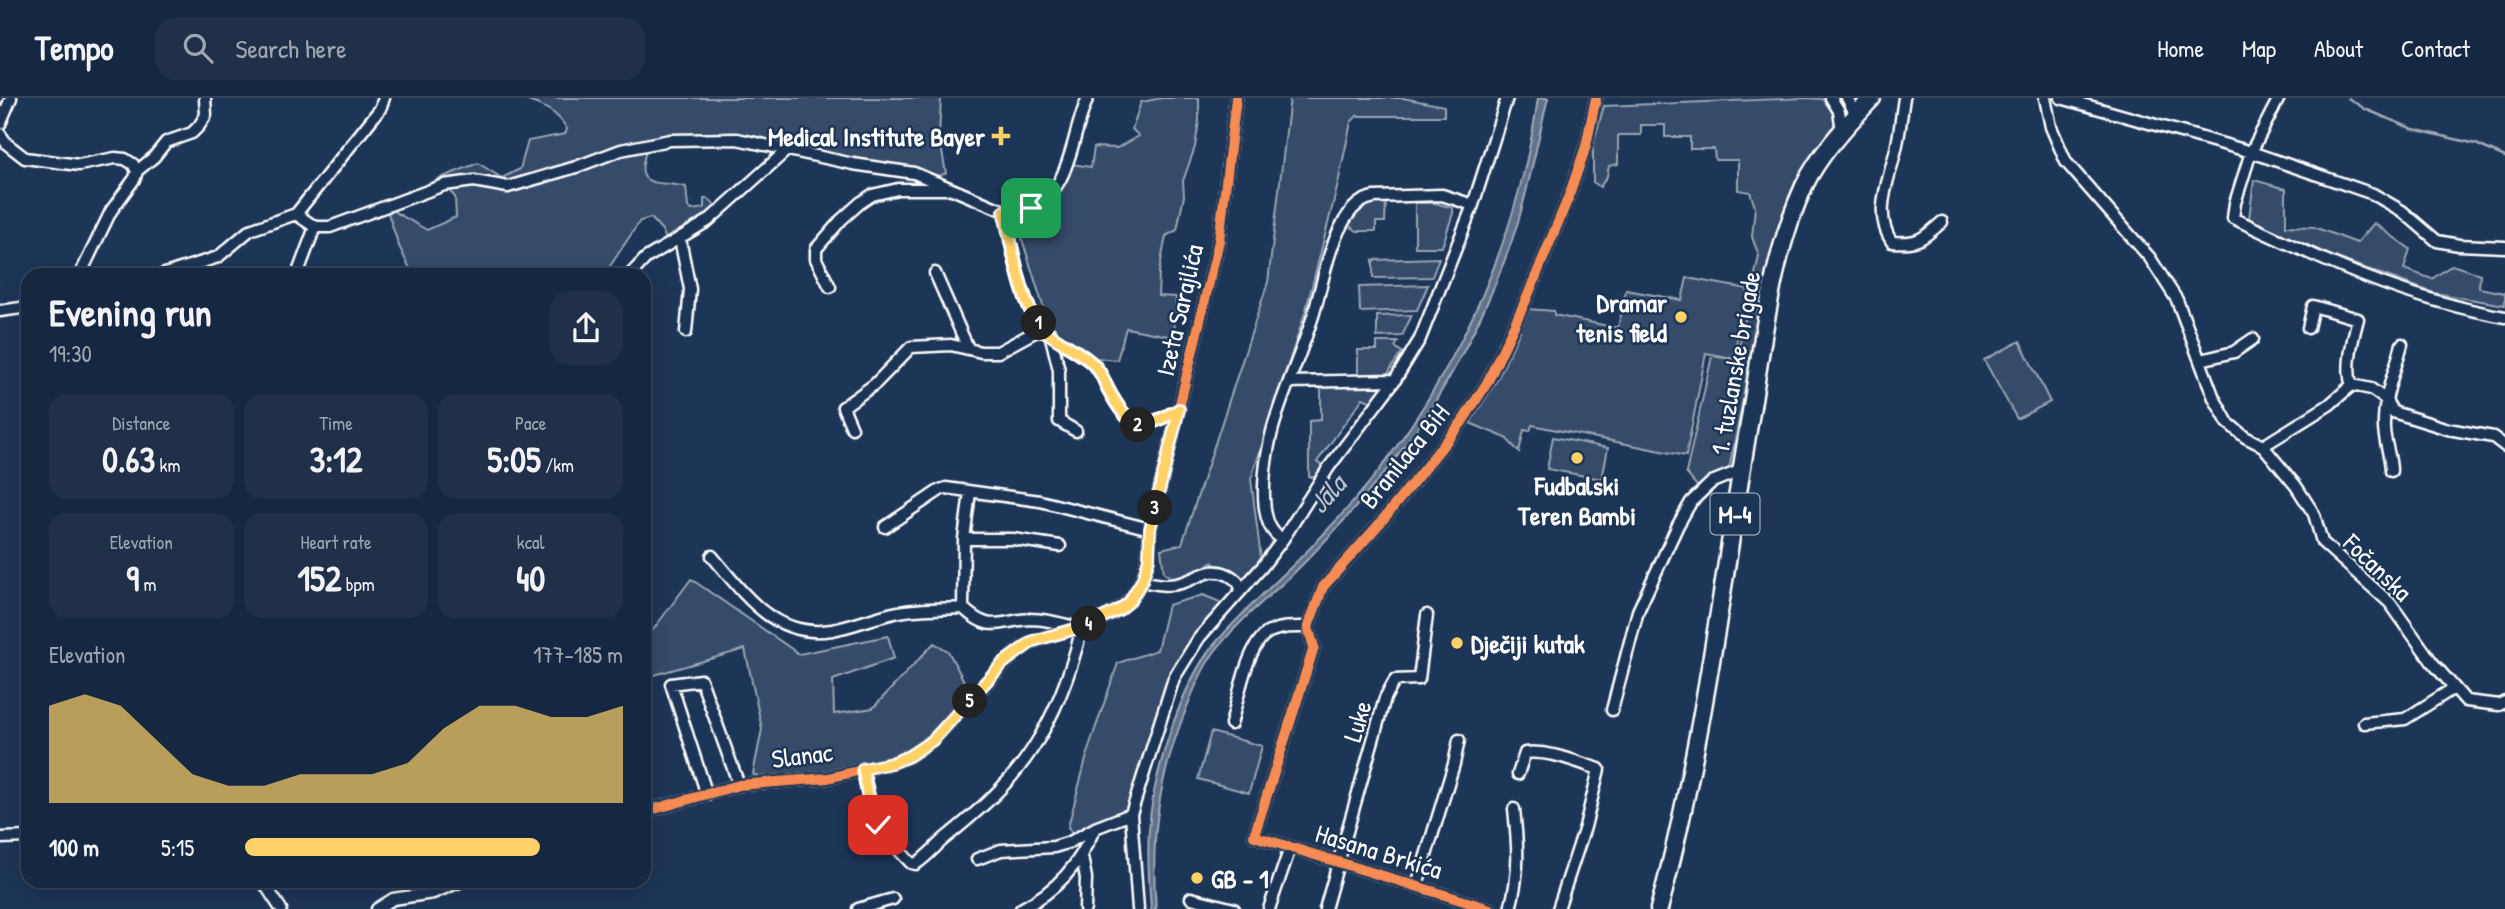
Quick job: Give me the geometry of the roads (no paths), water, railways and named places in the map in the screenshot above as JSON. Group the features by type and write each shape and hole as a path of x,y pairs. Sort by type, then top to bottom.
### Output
{"main road":[{"name":"1. tuzlanske brigade","path":"1659,909 1675,848 1701,722 1777,264 1804,186 1819,161 1872,98"}],"street":[{"path":"0,124 11,98"},
{"path":"83,268 111,211 135,178 137,171 154,157 166,142 192,133 199,127 206,115 205,98"},
{"path":"184,268 218,257 250,230 296,214 380,109 384,98"},
{"path":"296,214 316,227 330,227 444,185 474,181 508,187 576,167 621,150 670,140 737,139 853,164 914,173 1004,211 1031,208 1053,193 1088,98"},
{"name":"Izeta Sarajlića","path":"1150,529 1219,241 1236,98"},
{"path":"1138,909 1131,814 1174,678 1199,638 1283,539 1329,467 1395,380 1420,339 1473,205 1507,98"},
{"name":"Branilaca BiH","path":"1254,836 1314,647 1308,627 1323,587 1381,522 1462,422 1487,383 1526,300 1569,196 1586,146 1596,98"},
{"path":"1831,98 1839,111 1843,132"},
{"path":"1847,98 1856,116"},
{"path":"1904,98 1896,150 1882,210 1884,230 1892,243 1908,243 1920,241 1942,222"},
{"name":"Fočanska","path":"2045,98 2051,127 2066,162 2150,258 2177,300 2214,398 2228,423 2245,437 2263,446 2296,486 2314,514 2322,542 2390,603 2432,662 2466,701 2499,705 2505,702"},
{"path":"2061,98 2251,152 2373,194 2402,211 2437,241 2505,247"},
{"path":"2278,98 2251,152 2233,218 2361,276 2426,300 2505,317"},
{"path":"0,134 7,144 25,158 79,165 115,158 125,159 133,164 137,171"},
{"path":"637,268 646,258 680,239 714,215 787,150"},
{"path":"830,287 816,259 816,249 860,203 872,195 898,188 951,188"},
{"path":"1283,539 1279,538 1269,525 1264,494 1275,421 1343,223 1352,209 1365,199 1382,196 1442,195 1473,205"},
{"path":"1004,211 1030,310 1046,330 1059,370 1059,421 1076,431"},
{"path":"300,268 316,227"},
{"path":"680,239 690,289 686,332"},
{"path":"935,273 968,348"},
{"path":"2308,328 2313,306 2358,319 2349,378 2353,385 2371,389 2385,399 2393,412 2407,418 2493,437 2505,446"},
{"path":"0,311 21,308"},
{"path":"852,428 843,407 875,384 911,347 951,345 981,352 998,352 1046,330"},
{"name":"Izeta Sarajlića","path":"1046,330 1097,368 1121,412 1139,425 1150,424 1179,409"},
{"path":"2201,360 2234,352 2253,339"},
{"path":"2391,471 2384,429 2385,399 2402,344"},
{"path":"1289,382 1395,380"},
{"path":"2263,446 2329,405 2353,385"},
{"path":"1612,710 1638,611 1678,525 1691,502 1712,482 1742,470"},
{"path":"885,527 946,488 1040,501 1150,529"},
{"path":"963,608 964,539 970,492"},
{"name":"Slanac","path":"651,810 739,785 828,778 892,763 921,749 933,740 1017,651 1033,641 1079,627 1119,610 1129,602 1142,581 1149,559 1150,529"},
{"path":"964,539 1013,539 1060,546"},
{"path":"712,555 755,606 783,625 807,632 834,630 901,611 963,608 977,621 988,624 1041,620 1079,627"},
{"path":"1142,581 1163,585 1180,583 1208,571 1218,571 1229,575 1240,584 1241,590"},
{"name":"Luke","path":"1339,861 1385,698 1395,680 1419,679 1427,615"},
{"name":"Slanac","path":"863,769 868,799 878,825 911,863 916,864 1000,790 1031,751 1060,695 1076,651 1079,627"},
{"path":"1231,724 1257,642 1268,632 1308,627"},
{"name":"Slanac","path":"708,795 671,684 701,680 739,785"},
{"path":"2364,723 2405,719 2454,688"},
{"name":"Hasana Brkića","path":"1417,885 1459,740"},
{"path":"1518,774 1525,753 1534,752 1599,769 1585,827 1558,909"},
{"path":"1510,909 1518,882 1514,809"},
{"path":"977,859 1001,850 1054,847 1131,814"},
{"path":"1021,909 1061,881 1082,857 1096,828"},
{"name":"Hasana Brkića","path":"1254,836 1490,909"},
{"path":"0,838 21,837"},
{"name":"Hasana Brkića","path":"1269,909 1290,848"},
{"path":"1082,857 1086,878 1085,909"},
{"path":"1325,909 1339,861"},
{"path":"267,888 281,909"},
{"path":"377,909 393,899 433,893 445,888"},
{"path":"1191,898 1234,909"},
{"path":"858,909 893,899"}],"waterway":[{"path":"2348,98 2365,109 2413,129 2476,144 2505,157"}],"place":[{"name":"Medical Institute Bayer","path":"1001,136"},
{"name":"Dramar tenis field","path":"1681,317"},
{"name":"Fudbalski Teren Bambi","path":"1577,458"},
{"name":"Dječiji kutak","path":"1457,643"},
{"name":"GB - 1","path":"1197,878"}],"water label":[{"name":"Jala","path":"1327,494"}]}
